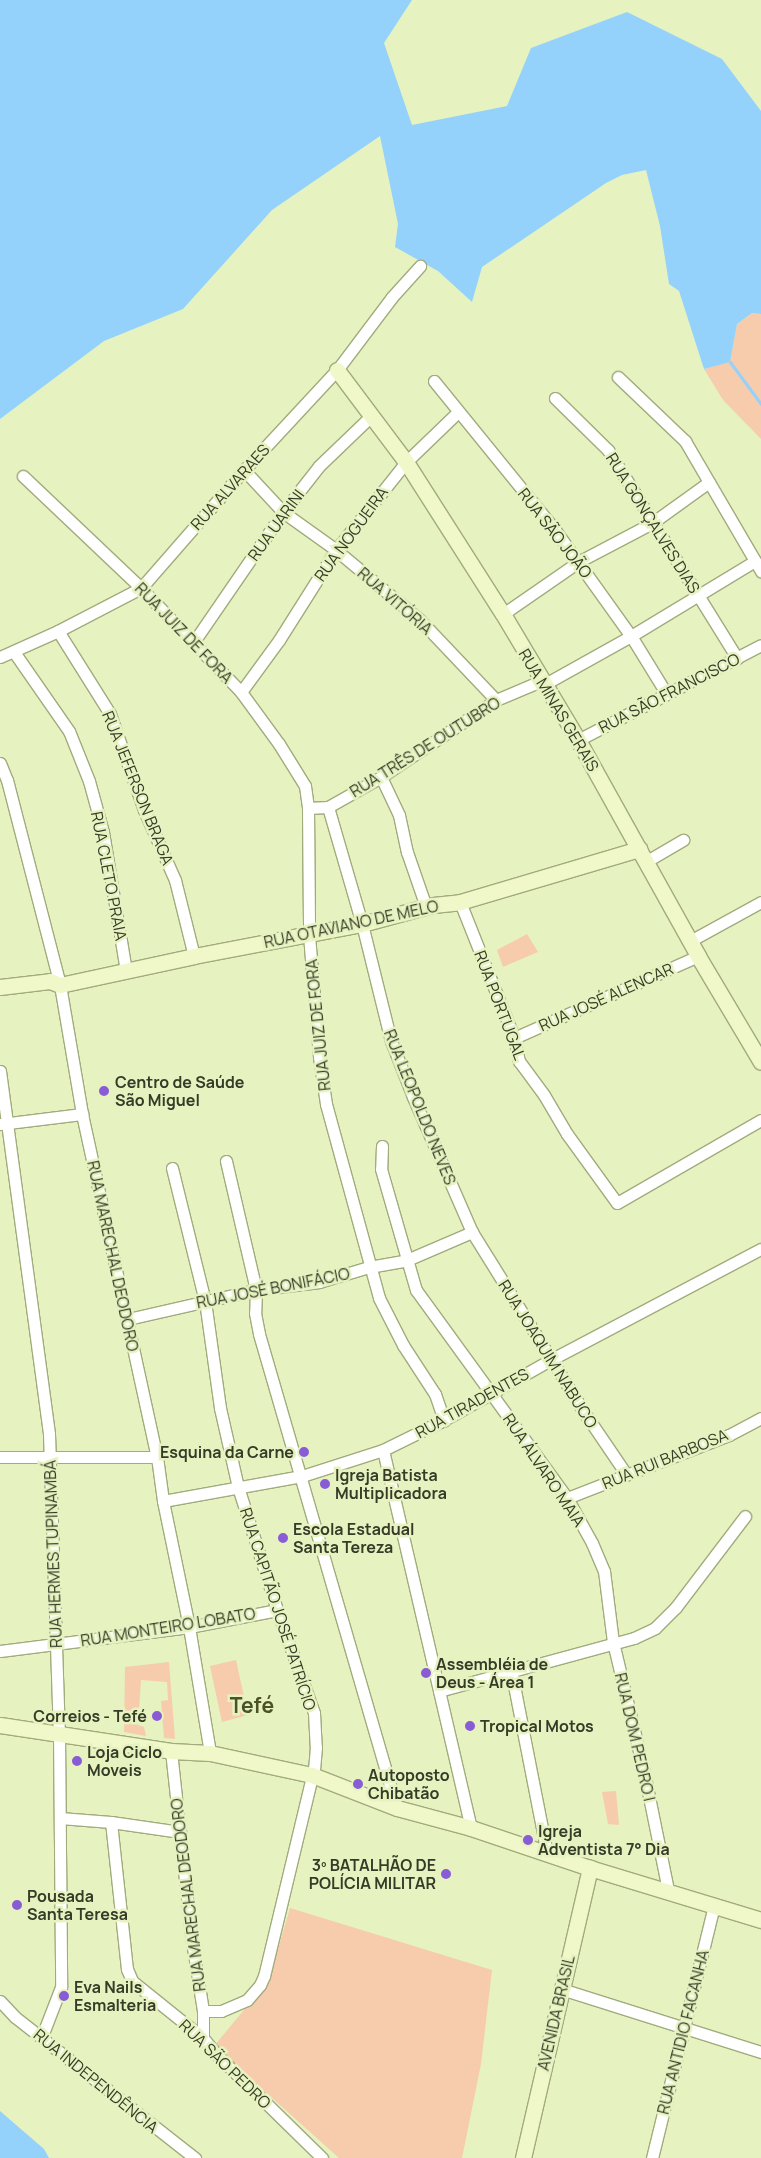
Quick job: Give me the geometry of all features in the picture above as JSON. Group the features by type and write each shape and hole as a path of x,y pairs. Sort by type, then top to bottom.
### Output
{"street":[{"name":"RUA ALVARAES","path":"0,657 58,631 141,588 244,470 337,370 392,297 420,266"},
{"name":"RUA MINAS GERAIS","path":"337,370 370,417 406,462 503,614 578,740 698,956 761,1062"},
{"path":"618,377 684,441 758,566"},
{"name":"RUA SÃO JOÃO","path":"434,381 555,530 631,636 666,693"},
{"name":"RUA GONÇALVES DIAS","path":"555,398 608,450 737,658"},
{"name":"RUA NOGUEIRA","path":"241,692 280,640 336,550 406,462 458,412"},
{"name":"RUA UARINI","path":"193,643 283,512 319,466 370,417"},
{"name":"RUA VITÓRIA","path":"244,470 283,512 336,550 420,620 496,700"},
{"name":"RUA JUIZ DE FORA","path":"23,476 141,588 241,692 279,744 305,786 308,808 309,935 319,1057 326,1104 379,1298 403,1345 435,1394 444,1420"},
{"path":"503,614 578,562 652,523 709,482"},
{"name":"RUA TRÊS DE OUTUBRO","path":"308,808 328,807 381,777 496,700 543,682 631,636 699,595 758,566"},
{"name":"RUA JEFERSON BRAGA","path":"58,631 110,714 144,810 176,880 194,956"},
{"name":"RUA SÃO FRANCISCO","path":"578,740 761,645"},
{"name":"RUA CLETO PRAIA","path":"14,652 70,731 88,781 103,832 126,972"},
{"name":"RUA MARECHAL DEODORO","path":"0,763 7,780 60,985 82,1114 157,1457 163,1502 189,1627 210,1753"},
{"path":"381,777 399,815 407,852 426,907"},
{"name":"RUA LEOPOLDO NEVES","path":"328,807 362,924 391,1042 472,1232"},
{"path":"643,855 683,840"},
{"name":"RUA OTAVIANO DE MELO","path":"0,987 50,981 60,985 194,956 309,935 362,924 426,907 460,902 643,855"},
{"name":"RUA PORTUGAL","path":"460,902 514,1038 519,1061 544,1096 567,1134 617,1203 761,1120"},
{"path":"690,941 761,902"},
{"name":"RUA JOSÉ ALENCAR","path":"514,1038 698,956"},
{"name":"RUA HERMES TUPINAMBÁ","path":"0,1071 3,1124 49,1434 59,1733 61,1987 42,2036"},
{"path":"3,1124 82,1114"},
{"name":"RUA ÁLVARO MAIA","path":"382,1146 382,1169 416,1290 567,1498 592,1543 604,1571 613,1642"},
{"path":"226,1161 256,1290 255,1314 259,1334 302,1476 340,1616 397,1808"},
{"name":"RUA CAPITÃO JOSÉ PATRÍCIO","path":"172,1168 205,1300 220,1408 238,1487 276,1610 314,1713 316,1747 312,1774 278,1922 260,1985 248,2000 240,2004 221,2011 203,2011"},
{"name":"RUA JOSÉ BONIFÁCIO","path":"128,1319 205,1300 256,1290 319,1282 369,1267 407,1260 472,1232"},
{"name":"RUA JOAQUIM NABUCO","path":"472,1232 626,1474"},
{"name":"RUA TIRADENTES","path":"163,1502 302,1476 383,1450 444,1420 552,1359 761,1249"},
{"name":"RUA RUI BARBOSA","path":"567,1498 729,1435 761,1418"},
{"path":"383,1450 471,1828"},
{"path":"0,1456 49,1458 157,1457"},
{"path":"438,1691 646,1633 662,1622 745,1516"},
{"name":"RUA MONTEIRO LOBATO","path":"0,1651 189,1627 276,1610"},
{"name":"RUA DOM PEDRO I","path":"613,1642 644,1772 668,1890"},
{"path":"511,1670 547,1854"},
{"path":"0,1724 171,1751 210,1753 312,1774 397,1808 471,1828 590,1868 668,1890 761,1920"},
{"name":"RUA MARECHAL DEODORO","path":"171,1751 191,1936 203,2011 203,2038"},
{"path":"60,1818 111,1822 180,1832"},
{"name":"RUA SÃO PEDRO","path":"111,1822 130,1976 136,1986 203,2038 220,2058 322,2158"},
{"name":"AVENIDA BRASIL","path":"523,2158 590,1868"},
{"name":"RUA ANTIDIO FACANHA","path":"652,2158 714,1906"},
{"path":"561,1989 761,2052"},
{"name":"RUA INDEPENDÊNCIA","path":"0,2001 15,2017 42,2036 195,2158"}],"shaded area":[{"path":"752,313 761,314 761,439 723,400 704,369 730,361 737,324"},
{"path":"527,934 538,952 503,967 497,950"},
{"path":"236,1660 248,1715 222,1722 210,1666"},
{"path":"169,1662 175,1739 164,1738 161,1701 168,1700 167,1682 141,1680 138,1725 144,1727 146,1736 124,1732 125,1667"},
{"path":"616,1791 619,1825 608,1824 602,1792"},
{"path":"290,1908 492,1970 481,2064 462,2158 339,2158 214,2046 269,1980"}],"water":[{"path":"0,0 412,0 384,43 412,125 507,106 531,48 627,12 722,59 761,111 761,314 752,313 737,324 730,362 704,369 679,291 669,284 660,226 646,170 622,175 606,183 482,267 472,302 438,271 395,247 398,224 380,136 272,210 183,309 104,341 0,419"},
{"path":"0,2111 44,2149 49,2158 0,2158"}],"waterway":[{"path":"730,362 761,404"}],"place":[{"name":"Centro de Saúde São Miguel","path":"104,1091"},
{"name":"Esquina da Carne","path":"304,1452"},
{"name":"Igreja Batista Multiplicadora","path":"325,1484"},
{"name":"Escola Estadual Santa Tereza","path":"283,1538"},
{"name":"Assembléia de Deus - Área 1","path":"426,1673"},
{"name":"Correios - Tefé","path":"157,1716"},
{"name":"Tropical Motos","path":"470,1726"},
{"name":"Loja Ciclo Moveis","path":"77,1761"},
{"name":"Autoposto Chibatão","path":"358,1784"},
{"name":"Igreja Adventista 7° Dia","path":"528,1840"},
{"name":"3º BATALHÃO DE POLÍCIA MILITAR","path":"446,1874"},
{"name":"Pousada Santa Teresa","path":"17,1905"},
{"name":"Eva Nails Esmalteria","path":"64,1996"}],"district":[{"name":"Tefé","path":"252,1705"}]}
